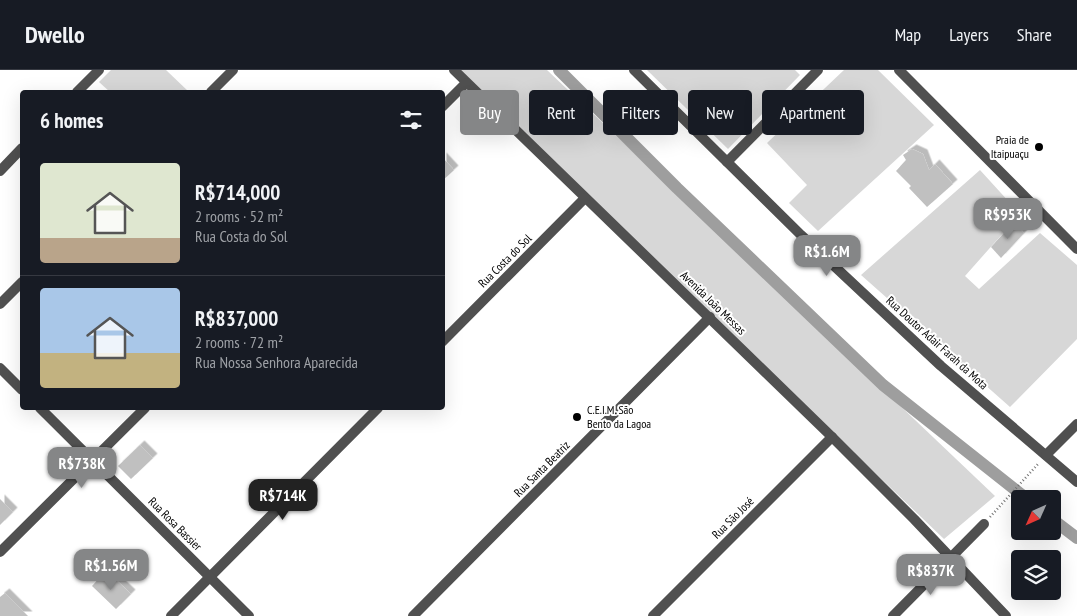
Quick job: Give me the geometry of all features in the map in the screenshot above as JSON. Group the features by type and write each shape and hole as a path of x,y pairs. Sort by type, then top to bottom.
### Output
{"street":[{"path":"79,90 99,70"},
{"path":"212,90 233,70"},
{"name":"Avenida João Messas","path":"454,70 832,437 1006,616"},
{"name":"Rua Doutor Adair Farah da Mota","path":"634,70 801,235 941,366 1077,482"},
{"path":"727,162 818,70"},
{"path":"899,70 1077,249"},
{"path":"445,104 466,83"},
{"path":"0,171 20,150"},
{"name":"Rua Costa do Sol","path":"445,339 586,198"},
{"path":"0,304 20,284"},
{"name":"Rua Santa Beatriz","path":"413,616 710,318"},
{"path":"0,368 20,388"},
{"name":"Rua Rosa Bassier","path":"42,410 250,616"},
{"path":"0,552 143,410"},
{"path":"171,616 376,410"},
{"path":"1046,455 1077,424"},
{"name":"Rua São José","path":"653,616 832,437"},
{"path":"893,616 984,524"}],"path":[{"path":"984,524 1046,455"}],"shaded area":[{"path":"111,70 166,70 187,90 108,90 99,82"},
{"path":"455,70 547,70 568,90 529,90 529,135 593,135 593,114 603,123 603,135 615,135 995,496 944,539 519,131 519,90 476,90"},
{"path":"647,70 795,70 800,75 785,90 762,90 762,114 752,124 752,90 688,90 688,110 678,100 678,90 668,90"},
{"path":"844,70 878,70 934,125 818,231 789,203 807,185 767,143 775,135 864,135 864,90 823,90"},
{"path":"714,135 742,135 728,149"},
{"path":"980,170 1020,214 965,276 979,289 1040,233 1077,265 1077,339 1010,407 861,275"}],"building":[{"path":"912,149 923,154 929,170 935,164 953,184 927,207 909,188 911,186 896,171 906,160 903,155"},
{"path":"445,160 454,170 445,178"},
{"path":"1014,222 1024,233 1001,258 991,247"},
{"path":"140,445 153,458 131,479 118,466"},
{"path":"0,499 13,512 0,525"},
{"path":"104,573 113,581 115,579 131,594 116,609 92,586"},
{"path":"5,593 28,616 0,616 0,597"}],"waterway":[{"path":"559,70 677,188 883,385 1016,490"},
{"path":"1061,526 1077,538"}],"place":[{"name":"Praia de Itaipuaçu","path":"1039,147"},
{"name":"C.E.I.M. São Bento da Lagoa","path":"577,417"}]}
